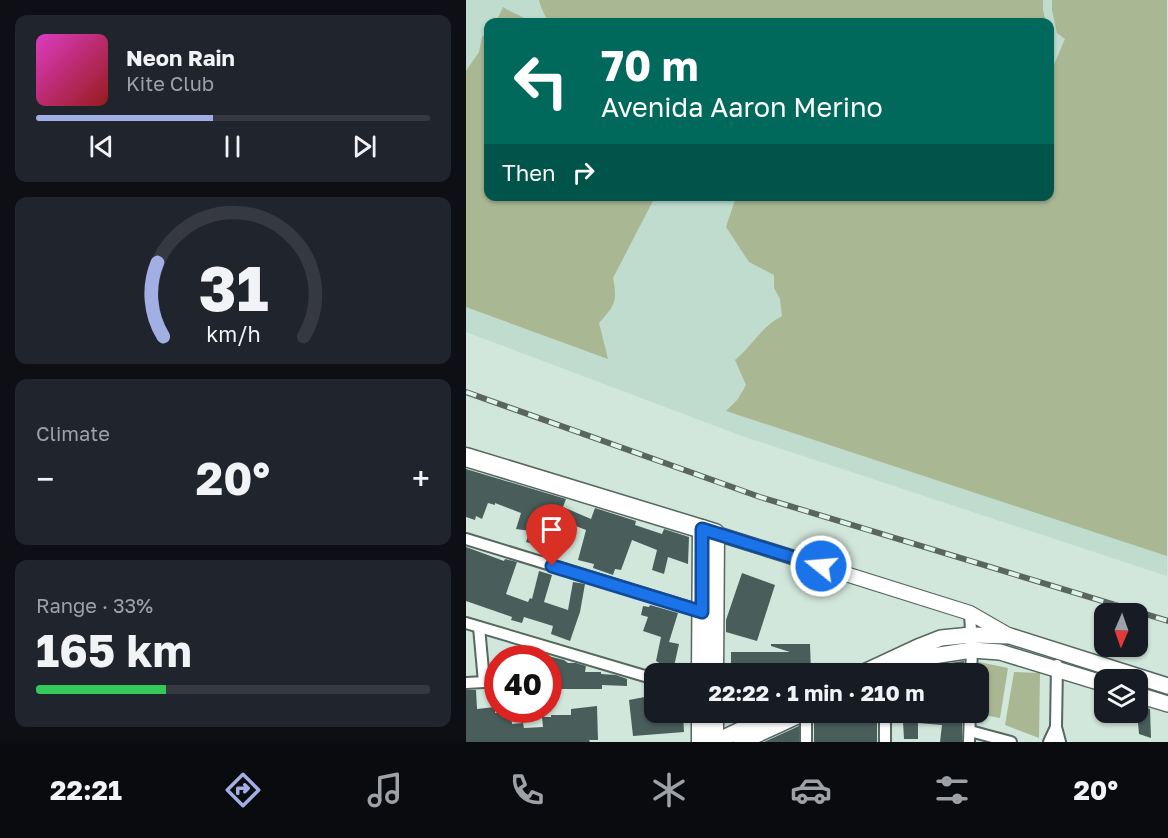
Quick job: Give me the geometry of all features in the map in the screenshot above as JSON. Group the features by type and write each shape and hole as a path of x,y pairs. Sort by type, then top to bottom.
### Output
{"main road":[{"path":"466,457 709,531 708,613 702,663"},
{"path":"708,613 713,663"},
{"path":"909,663 972,642 1010,636 1168,686"},
{"path":"972,642 1094,681"},
{"path":"1148,697 1168,704"},
{"path":"701,723 701,742"},
{"path":"714,723 715,742 755,723"},
{"path":"741,742 782,723"}],"street":[{"path":"709,531 970,613 1010,636"},
{"path":"466,539 708,613"},
{"path":"970,613 972,663"},
{"path":"466,622 644,676"},
{"path":"466,683 484,682 479,627"},
{"path":"1057,651 1056,727 1060,742"},
{"path":"806,723 806,742"},
{"path":"885,723 885,742"},
{"path":"1049,742 1056,727"},
{"path":"970,736 1011,742"}],"shaded area":[{"path":"466,0 1167,0 1167,576 739,435 466,332"},
{"path":"539,0 1043,0 1045,18 546,18"},
{"path":"1052,0 1167,0 1167,556 726,411 738,399 746,385 735,360 762,331 782,316 780,299 774,288 774,275 749,262 726,227 735,201 1054,201 1054,65 1065,39 1057,33"},
{"path":"503,7 523,18 498,18"},
{"path":"484,35 484,201 653,201 613,278 614,303 599,323 608,359 466,307 466,71 479,52"},
{"path":"989,664 1008,668 1000,718 989,716"},
{"path":"1014,672 1040,673 1039,738 1005,725"}],"building":[{"path":"466,469 566,499 563,507 591,519 595,508 636,521 635,525 662,534 664,529 689,537 688,564 668,557 664,574 652,570 657,550 632,540 621,570 615,569 613,575 593,568 594,564 578,560 586,530 568,523 559,552 526,542 530,531 516,529 521,513 495,503 495,505 488,503 482,519 476,516 475,520 466,517"},
{"path":"466,547 504,561 505,559 517,562 506,594 528,602 530,598 532,599 539,571 552,575 544,602 568,610 573,582 585,584 580,612 570,641 551,634 553,626 524,617 522,623 511,620 512,617 466,601"},
{"path":"742,573 775,585 757,641 726,632 726,620"},
{"path":"650,605 678,613 669,642 679,644 675,663 656,661 661,637 643,631 648,617 641,615 643,606 649,607"},
{"path":"771,644 810,644 811,663 731,663 731,652 790,652 771,646"},
{"path":"562,660 568,663 586,666 585,672 601,672 601,674 616,675 627,679 627,686 602,685 602,689 562,689"},
{"path":"466,690 476,690 477,709 484,708 484,723 523,723 524,728 543,727 543,723 562,723 562,715 571,715 571,709 597,706 598,740 589,740 590,742 466,742"},
{"path":"644,697 644,723 684,723 684,732 633,736 629,700"},
{"path":"1148,708 1150,709 1151,738 1139,734 1138,723 1148,723"},
{"path":"814,723 877,723 877,742 814,742"},
{"path":"903,723 918,723 918,739 904,739"},
{"path":"918,723 962,723 962,742 940,742 942,725"},
{"path":"799,726 799,742 764,742"}],"railway":[{"path":"466,392 760,497 1168,621"}],"route":[{"path":"552,566 702,612 702,529 821,566"}]}
